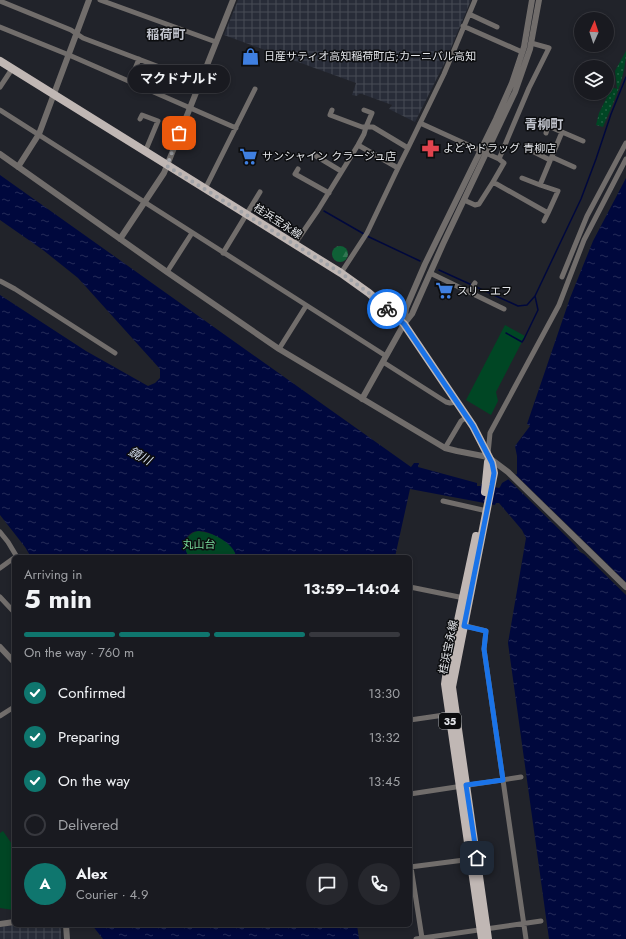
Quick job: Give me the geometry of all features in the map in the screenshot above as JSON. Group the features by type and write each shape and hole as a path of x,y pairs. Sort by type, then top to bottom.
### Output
{"main road":[{"name":"桂浜宝永線","path":"0,61 341,273 369,293 404,324 467,417 488,457 489,484 461,625 452,687 452,714 484,930 488,939"},
{"name":"桂浜宝永線","path":"482,939 484,930"}],"street":[{"path":"18,167 39,134 89,0"},
{"path":"100,0 216,42"},
{"path":"120,239 164,173 189,107 233,0"},
{"path":"341,273 366,235 444,74 475,0"},
{"path":"404,324 406,308 509,90 522,52 532,0"},
{"path":"362,399 404,324 412,314 515,92 531,43 539,0"},
{"path":"0,1 71,30 83,38 199,82"},
{"path":"469,14 497,27"},
{"path":"464,26 522,52"},
{"path":"0,27 69,55 236,128"},
{"path":"499,159 549,48 531,43"},
{"path":"130,82 139,59"},
{"path":"0,87 12,69"},
{"path":"205,189 255,89"},
{"path":"0,110 306,306 446,402 457,402"},
{"path":"332,110 330,115 362,127 373,128 408,148"},
{"path":"294,245 364,134 372,113 364,110"},
{"path":"140,119 142,115 158,121 145,152"},
{"path":"420,123 499,159 504,163 479,204 475,205 464,200"},
{"path":"546,133 548,126 583,141"},
{"path":"540,185 562,132"},
{"path":"562,277 587,216 626,142"},
{"path":"358,145 398,168"},
{"path":"532,151 548,159 554,158 574,167"},
{"path":"0,154 279,349 445,448 458,452 488,457 508,472 626,587"},
{"path":"316,156 341,171"},
{"path":"488,457 490,433 559,305 584,240 626,159"},
{"path":"298,169 295,174 328,193"},
{"path":"522,178 558,191 544,221"},
{"path":"493,182 548,213"},
{"path":"223,253 260,192"},
{"path":"167,272 192,233"},
{"path":"430,273 504,309"},
{"path":"0,281 15,289 114,353"},
{"path":"469,292 475,283"},
{"path":"279,349 306,306"},
{"path":"445,448 460,422 467,417"},
{"path":"443,501 485,508"},
{"path":"0,532 8,542 15,555"},
{"path":"0,568 12,560"},
{"path":"412,587 466,598"},
{"path":"0,597 12,610"},
{"path":"461,625 486,631 484,649 526,939"},
{"path":"0,647 12,660"},
{"path":"0,716 12,708"},
{"path":"412,720 452,714"},
{"path":"412,794 521,777"},
{"path":"412,865 473,859"},
{"path":"412,881 419,939 541,921"},
{"path":"0,924 12,922"},
{"path":"66,927 67,939"}],"shaded area":[{"path":"238,0 471,0 445,62 415,122 389,109 392,105 362,94 357,96 352,95 356,83 224,35"},
{"path":"12,925 12,927 60,927 61,939 0,939 0,927"}],"green space":[{"path":"626,51 624,70 621,80 615,99 603,127 596,125 599,113 606,100 614,100 614,88 617,89 615,71"},
{"path":"340,246 347,251 348,254 343,261 340,262 333,257 332,254 337,247"},
{"path":"505,325 525,336 496,392 498,401 491,415 466,400"},
{"name":"丸山台","path":"197,531 209,533 221,538 231,546 235,551 236,555 188,555 184,546 185,542 193,533"},
{"path":"3,831 12,844 12,910 0,908 0,833"}],"water":[{"name":"鏡川","path":"0,175 411,467 414,463 419,463 418,467 477,483 477,486 481,486 481,484 499,488 502,483 517,474 517,456 515,446 530,426 527,424 570,298 593,241 626,178 626,939 549,939 508,643 526,538 522,530 499,503 496,503 495,505 410,489 395,555 236,555 232,547 215,535 198,531 193,532 187,537 185,549 188,555 30,555 0,515 0,295 86,351 148,386 155,383 160,378 160,369 78,278 43,250 0,220"},
{"path":"94,927 357,927 359,939 103,939"}],"pier":[{"path":"514,473 626,582 626,595 584,554 580,552 575,545 506,477"}],"waterway":[{"path":"439,270 518,306 527,305 535,296 581,199 611,114 626,77"},
{"path":"324,211 364,234"},
{"path":"367,236 420,261"},
{"path":"506,333 522,342 538,310 535,296"}],"way so far":[{"path":"179,133 167,166 341,273 369,293 387,309"}],"place":[{"name":"日産サティオ高知稲荷町店;カーニバル高知","path":"251,56"},
{"name":"マクドナルド","path":"179,133"},
{"name":"よどやドラッグ 青柳店","path":"430,148"},
{"name":"サンシャイン クラージュ店","path":"249,156"},
{"name":"スリーエフ","path":"444,291"}],"district":[{"name":"稲荷町","path":"166,34"},
{"name":"青柳町","path":"544,124"}],"route":[{"path":"387,309 404,324 473,426 492,463 494,473 464,626 486,631 484,649 503,780 466,785 477,858"}]}
